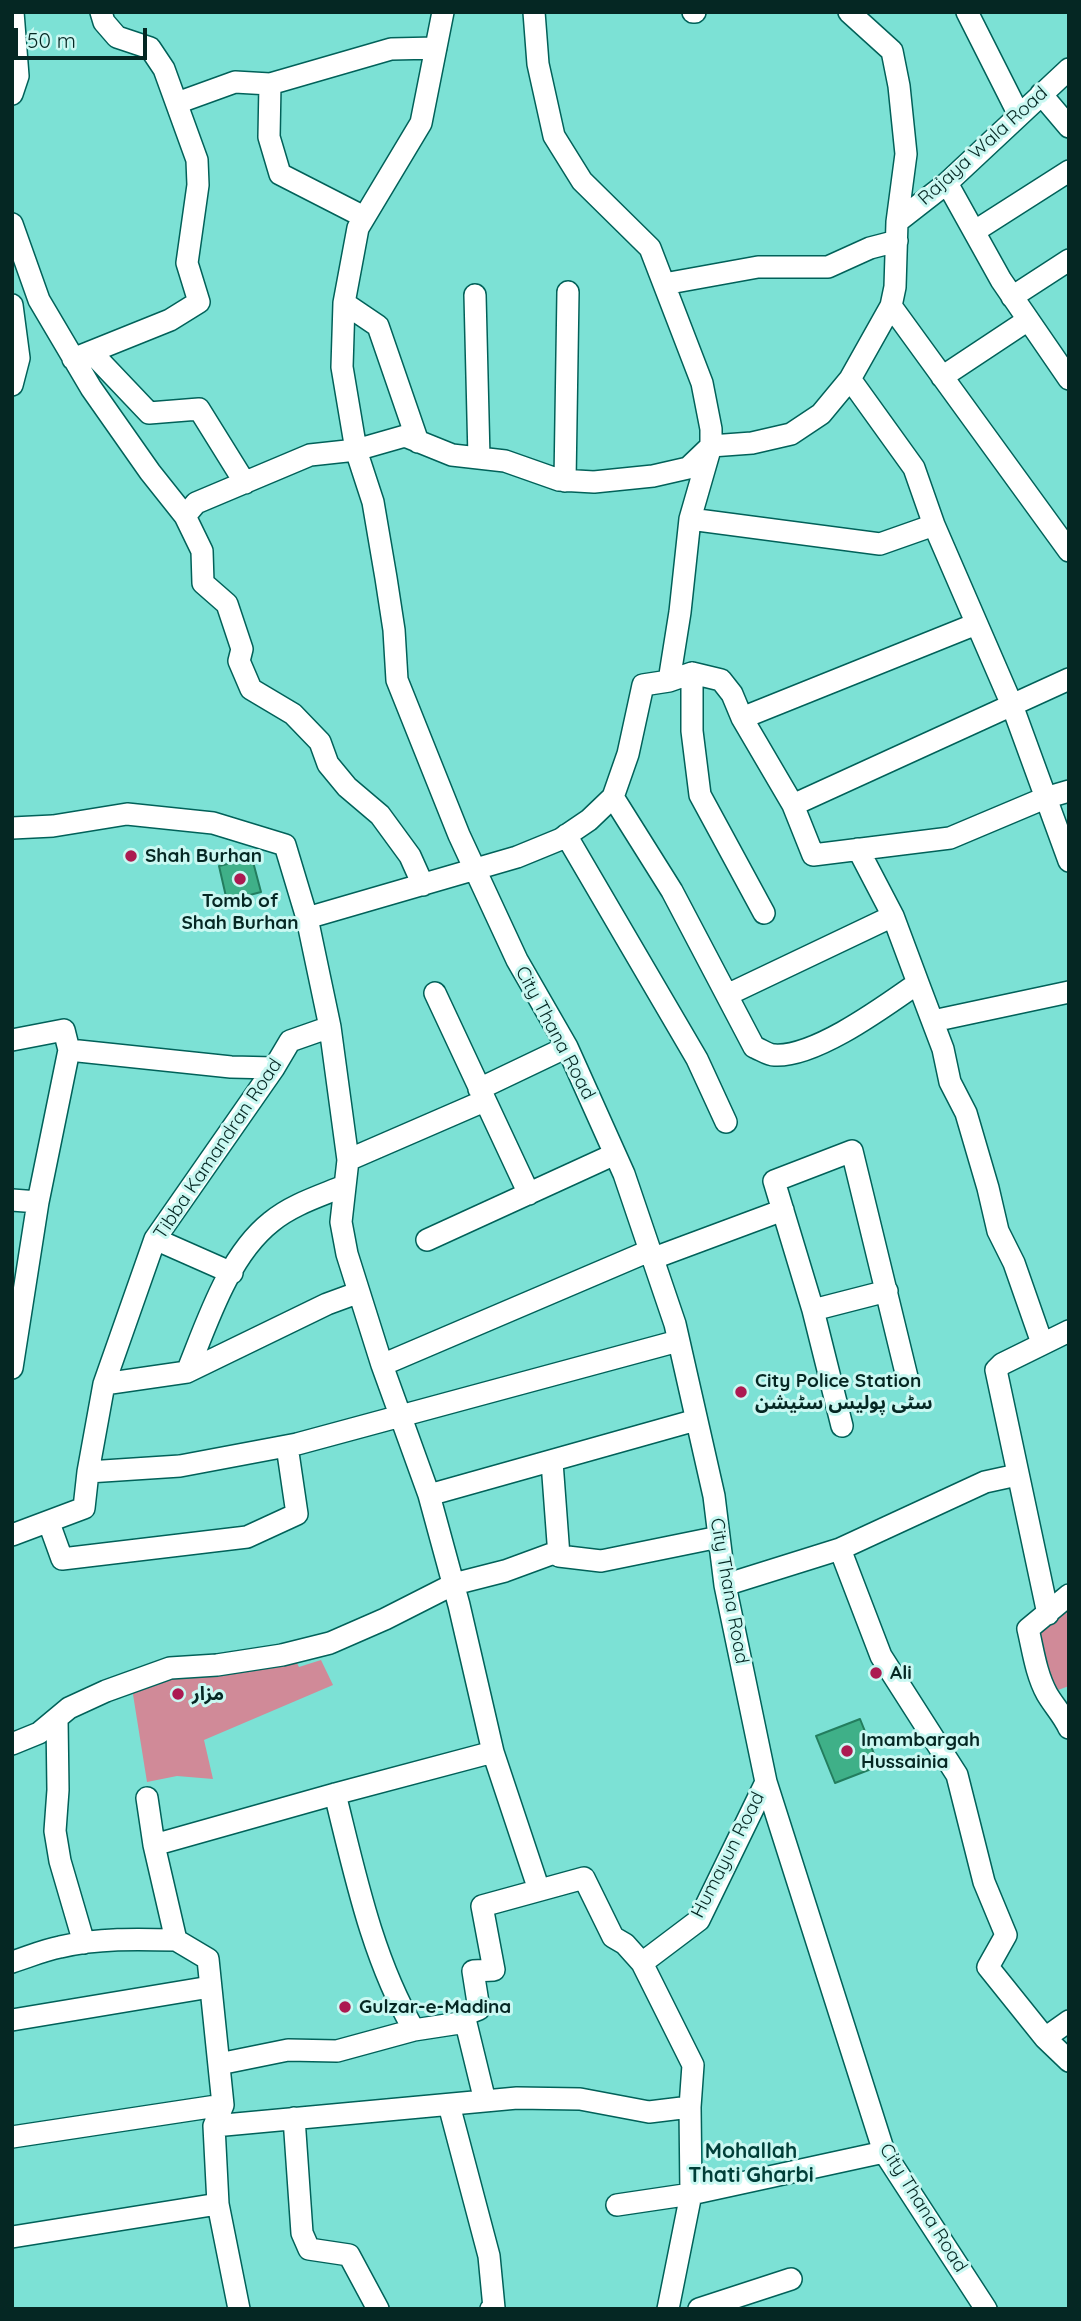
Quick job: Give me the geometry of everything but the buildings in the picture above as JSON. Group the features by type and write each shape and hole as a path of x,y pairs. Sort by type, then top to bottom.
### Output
{"street":[{"path":"12,94 18,76 13,12"},
{"path":"83,355 170,320 199,302 187,262 198,185 197,160 164,69 150,48 117,37 104,22 101,12"},
{"name":"City Thana Road","path":"443,12 421,123 358,228 344,303 342,367 356,450 375,514 394,630 397,680 476,870 517,960 567,1047 624,1174 675,1324 713,1496 725,1585 766,1782 884,2152 986,2309"},
{"path":"534,12 538,64 555,136 582,181 650,248 702,383 711,429 711,446 690,519 669,681"},
{"path":"185,516 196,503 310,455 356,450 405,436 452,455 505,461 565,481 606,481 653,476 688,468 711,446 752,443 791,434 821,414 850,379 891,306 895,287 897,231 906,154 899,86 892,51 849,12"},
{"path":"967,12 1019,115"},
{"path":"177,103 235,82 270,83 391,49 436,48"},
{"name":"Rajaya Wala Road","path":"897,231 1069,69"},
{"path":"270,83 269,137 279,174 365,217"},
{"path":"1041,94 1069,127"},
{"path":"975,231 1069,172"},
{"path":"947,183 1012,297 1028,320 1062,355 1069,379"},
{"path":"12,224 39,300 83,355 149,413 199,409 245,483"},
{"path":"664,284 758,267 828,267 870,248 897,231"},
{"path":"1012,297 1069,260"},
{"path":"565,481 568,292"},
{"path":"475,295 479,458"},
{"path":"344,303 378,326 418,442"},
{"path":"12,305 19,358 12,384"},
{"path":"891,306 1069,551"},
{"path":"942,377 1028,320"},
{"path":"83,355 91,388 150,472 185,516 202,551 203,583 227,604 242,649 239,661 251,689 293,714 320,742 328,764 347,787 380,815 410,856 423,885"},
{"path":"850,379 914,468 934,525 1012,705 1069,861"},
{"path":"690,519 880,544 934,525"},
{"path":"742,718 976,624"},
{"path":"307,918 517,858 561,839 589,820 613,797 628,754 643,685 669,681 692,673 721,680 732,694 742,718 793,806 813,855 950,838 1045,798 1069,791"},
{"path":"692,673 692,731 700,794 764,913"},
{"path":"793,806 1069,679"},
{"path":"613,797 672,891 754,1047 773,1055 797,1051 826,1041 866,1019 918,983"},
{"path":"12,828 53,826 127,814 213,823 285,845 307,918 330,1027 348,1160 341,1222 357,1293 363,1302 400,1418 429,1495 454,1584 493,1752 538,1890"},
{"path":"566,835 697,1059 726,1122"},
{"path":"858,849 892,916 933,1021 943,1049 950,1082 966,1113 998,1231 1014,1263 1042,1343"},
{"path":"727,995 892,916"},
{"path":"933,1021 1069,992"},
{"path":"435,993 529,1194"},
{"name":"Tibba Kamandran Road","path":"12,1535 85,1508 88,1472 104,1384 155,1239 290,1041 330,1027"},
{"path":"12,1040 64,1030 69,1050 38,1202 12,1368"},
{"path":"348,1160 481,1095 567,1047"},
{"path":"69,1050 231,1067 274,1068"},
{"path":"842,1426 813,1310 774,1181 852,1151 907,1377"},
{"path":"427,1240 615,1154"},
{"path":"187,1372 218,1297 247,1246 272,1221 299,1205 344,1186"},
{"path":"12,1200 38,1202"},
{"path":"382,1365 652,1255 783,1210"},
{"path":"155,1239 232,1273"},
{"path":"813,1310 887,1291"},
{"path":"104,1384 187,1372 327,1304 357,1293"},
{"path":"1048,1614 996,1370 1002,1364 1069,1331"},
{"path":"88,1472 180,1466 287,1446 400,1418 678,1341"},
{"path":"429,1495 696,1420"},
{"path":"48,1522 62,1559 247,1537 297,1514 287,1446"},
{"path":"552,1462 559,1556"},
{"path":"725,1585 840,1549 985,1482 1017,1475"},
{"path":"12,1744 39,1733 69,1708 106,1691 170,1668 217,1665 282,1655 330,1643 454,1584 505,1571 554,1553 559,1556 601,1561 719,1536"},
{"path":"840,1549 881,1656 957,1775 984,1882 1006,1935 988,1967 1045,2038 1069,2061"},
{"path":"1069,1595 1028,1629 1035,1661 1047,1694 1069,1728"},
{"path":"57,1719 58,1790 55,1831 60,1861 84,1942"},
{"path":"154,1845 493,1752"},
{"name":"Humayun Road","path":"642,1963 699,1920 766,1782"},
{"path":"335,1794 380,1957 400,2006 414,2030"},
{"path":"148,1798 154,1845 176,1940"},
{"path":"485,2101 464,2015 479,2009 473,1971 494,1970 482,1906 584,1878 613,1937 625,1944 642,1963 693,2065 690,2107 691,2194 668,2309"},
{"path":"12,1962 59,1947 114,1939 176,1940 208,1959 223,2105 214,2126 218,2204 239,2309"},
{"path":"12,2020 210,1987"},
{"path":"1045,2038 1069,2021"},
{"path":"219,2064 288,2050 337,2051 414,2030 466,2022"},
{"path":"214,2126 517,2098 580,2099 649,2112 690,2107"},
{"path":"12,2137 223,2105"},
{"path":"449,2105 489,2256 494,2308 491,2309"},
{"path":"294,2118 302,2233 309,2249 349,2255 378,2309"},
{"path":"617,2204 691,2194 884,2152"},
{"path":"12,2237 218,2204"},
{"path":"699,2309 792,2279"}],"shaded area":[{"path":"1069,1595 1069,1686 1047,1694 1028,1629"},
{"path":"292,1653 299,1667 321,1660 333,1685 204,1740 213,1779 177,1776 147,1782 131,1682"}],"place":[{"name":"Shah Burhan","path":"131,856"},
{"name":"Tomb of Shah Burhan","path":"240,879"},
{"name":"City Police Station سٹی پولیس سٹیشن","path":"741,1392"},
{"name":"Ali","path":"876,1673"},
{"name":"مزار","path":"178,1694"},
{"name":"Imambargah Hussainia","path":"847,1751"},
{"name":"Gulzar-e-Madina","path":"345,2007"}],"district":[{"name":"Mohallah Thati Gharbi","path":"751,2164"}]}
